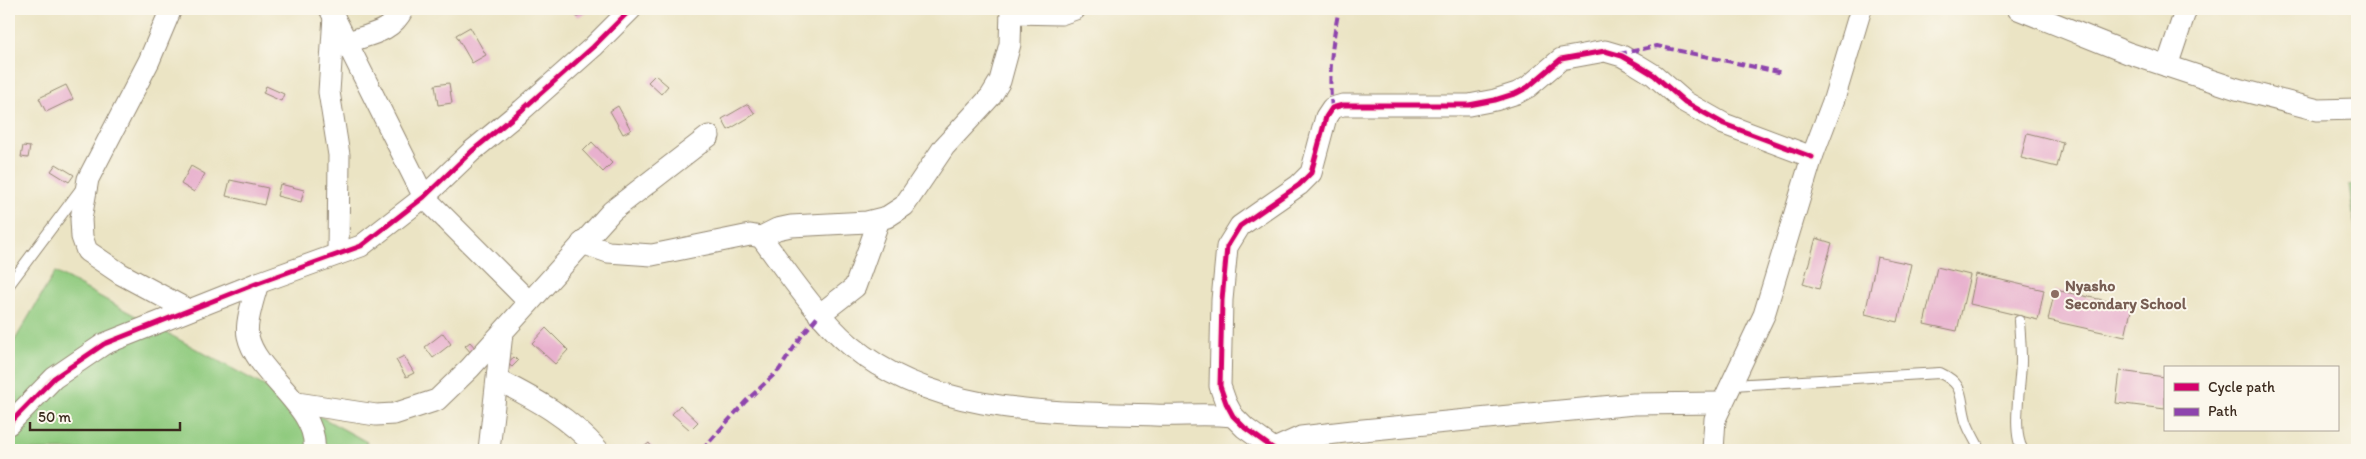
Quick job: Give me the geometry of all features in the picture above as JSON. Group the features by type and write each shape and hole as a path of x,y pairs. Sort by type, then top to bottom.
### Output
{"street":[{"path":"172,9 149,61 88,179 81,219 82,237 87,251 121,274 188,310"},
{"path":"348,42 390,27 398,19 403,9"},
{"path":"9,424 54,378 104,344 258,283 361,246 424,198 472,150 522,110 593,47 631,9"},
{"path":"761,238 776,229 791,226 879,220 904,206 944,147 991,96 1000,81 1010,44 1011,11 1061,14 1075,9"},
{"path":"1712,450 1715,419 1764,316 1812,157 1834,99 1861,9"},
{"path":"2018,9 2055,16 2167,66 2237,89 2318,110 2357,109"},
{"path":"2167,66 2186,9"},
{"path":"332,12 424,198 530,302"},
{"path":"332,12 329,92 339,156 340,216 338,254"},
{"path":"1721,403 1634,404 1482,417 1301,437 1273,450 1233,416 1226,404 1220,386 1221,309 1227,247 1240,226 1299,185 1311,173 1326,117 1332,108 1343,105 1469,105 1494,100 1517,93 1528,87 1544,71 1561,59 1605,51 1622,56 1636,64 1654,76 1685,102 1724,124 1812,157"},
{"path":"297,403 376,415 394,414 431,404 470,368 612,211 709,136"},
{"path":"820,315 855,287 879,220"},
{"path":"582,243 608,252 652,254 734,237 750,235 761,238 820,315 851,346 892,373 937,392 978,402 1067,412 1153,415 1208,413 1233,416"},
{"path":"258,283 247,334 252,350 280,386 297,403 309,425 314,450"},
{"path":"489,450 502,333"},
{"path":"498,380 539,402 579,429 598,450"}],"lane":[{"path":"9,285 88,179"},
{"path":"2019,321 2021,361 2018,427 2019,445 2023,450"},
{"path":"1732,385 1940,373 1952,379 1958,385 1966,422 1980,450"}],"green space":[{"path":"2357,184 2357,242 2349,185"},
{"path":"55,272 367,442 363,450 9,450 9,350"}],"building":[{"path":"573,9 584,9 586,13 577,17"},
{"path":"470,27 486,55 472,63 456,35"},
{"path":"655,75 668,86 661,94 648,82"},
{"path":"449,83 452,103 438,105 435,85"},
{"path":"66,85 73,99 46,112 39,98"},
{"path":"266,86 284,94 281,101 263,93"},
{"path":"748,104 755,114 728,130 722,119"},
{"path":"618,106 631,130 623,134 610,111"},
{"path":"2027,133 2063,142 2057,167 2021,158"},
{"path":"592,142 612,163 603,172 583,151"},
{"path":"23,146 30,147 28,158 21,157"},
{"path":"56,164 74,175 69,182 51,171"},
{"path":"191,166 205,174 194,192 181,184"},
{"path":"230,180 268,188 264,205 226,196"},
{"path":"280,184 304,190 301,202 277,196"},
{"path":"1816,238 1832,243 1819,289 1803,284"},
{"path":"1877,257 1911,264 1898,322 1865,314"},
{"path":"1937,267 1970,275 1957,331 1924,324"},
{"path":"1976,274 2044,290 2038,320 1970,304"},
{"path":"2055,290 2132,306 2125,337 2048,320"},
{"path":"546,328 568,350 555,364 532,343"},
{"path":"443,333 451,344 433,358 425,347"},
{"path":"470,342 477,350 472,354 465,346"},
{"path":"404,356 414,373 406,377 396,360"},
{"path":"514,357 518,361 512,367 507,363"},
{"path":"2120,371 2164,377 2164,409 2116,403"},
{"path":"680,405 698,422 690,430 672,414"},
{"path":"649,443 654,450 640,450"}],"marked path":[{"path":"1332,108 1331,58 1339,9"},
{"path":"1619,54 1657,46 1783,73"},
{"path":"702,450 745,402 779,370 803,334 819,315"}],"cycle path":[{"path":"9,424 54,378 104,344 258,283 361,246 424,197 472,151 593,47 631,9"},
{"path":"1274,449 1245,428 1233,416 1220,386 1222,300 1227,247 1240,226 1299,185 1311,173 1326,117 1332,108 1343,105 1469,105 1495,100 1517,93 1528,87 1561,59 1605,51 1622,56 1654,75 1685,102 1724,124 1812,157"}],"place":[{"name":"Nyasho Secondary School","path":"2055,294"}]}
